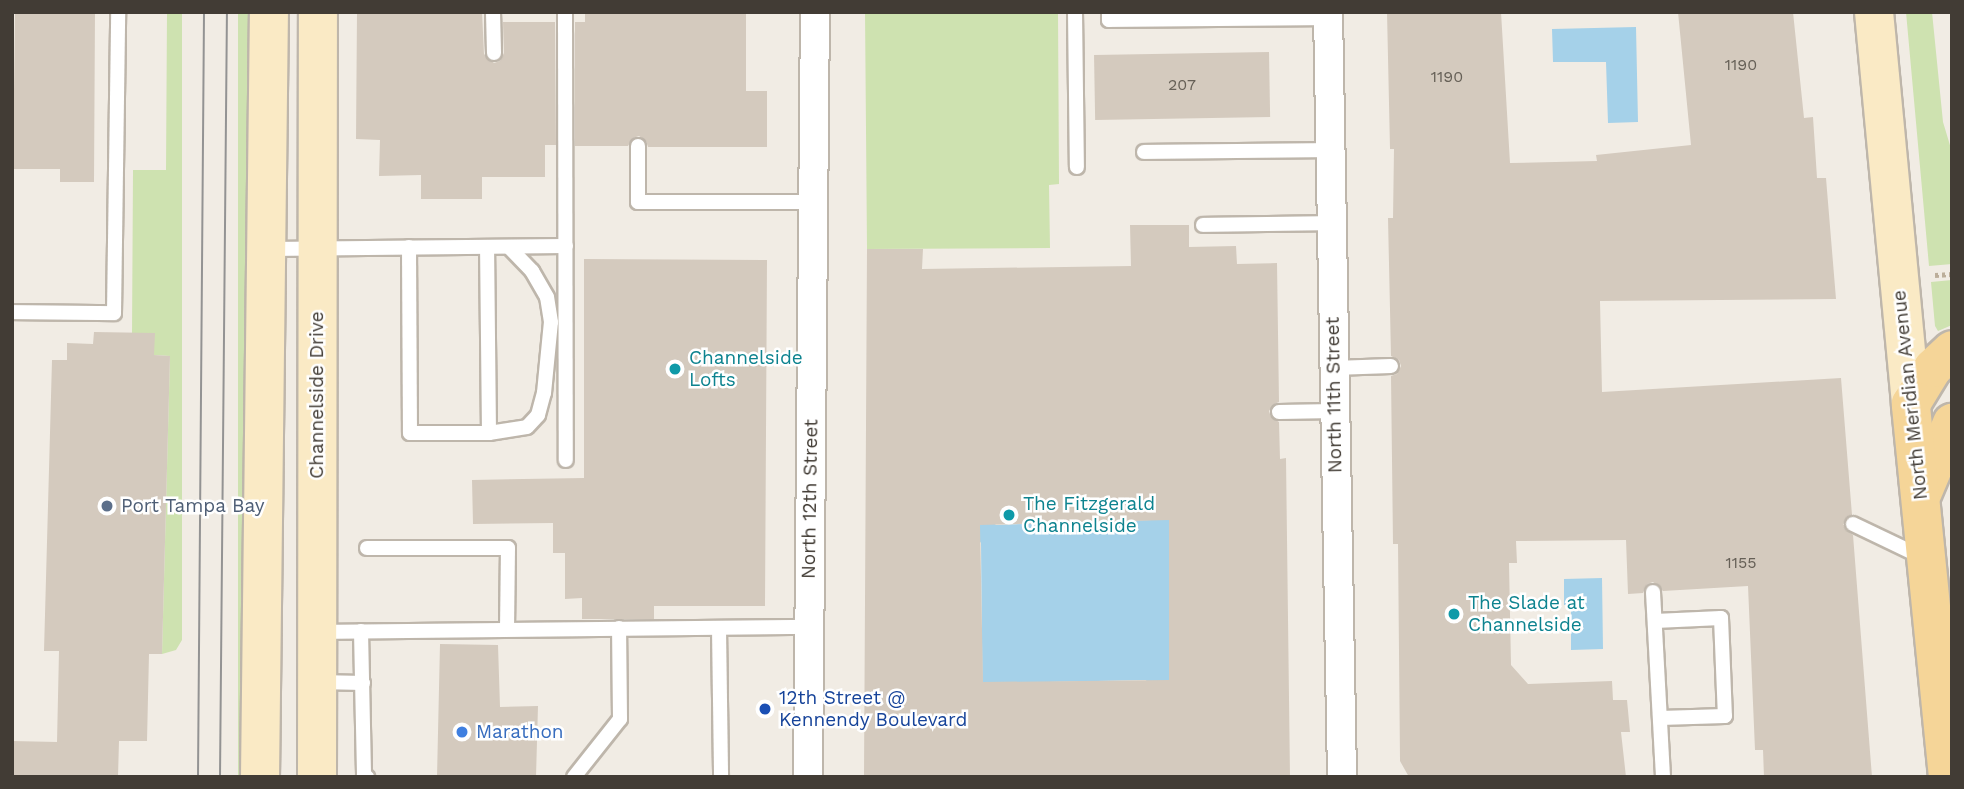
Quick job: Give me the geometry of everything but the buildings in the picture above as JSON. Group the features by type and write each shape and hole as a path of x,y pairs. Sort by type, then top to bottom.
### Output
{"main road":[{"path":"260,777 269,12"},
{"name":"Channelside Drive","path":"317,777 318,12"},
{"name":"North Meridian Avenue","path":"1874,12 1948,777"},
{"path":"1911,404 1933,368 1952,350"},
{"path":"1921,499 1952,423"}],"street":[{"name":"North 12th Street","path":"808,777 815,12"},
{"name":"North 11th Street","path":"1328,15 1342,777"}],"lane":[{"path":"12,312 114,313 118,12"},
{"path":"493,12 494,53"},
{"path":"565,12 566,460"},
{"path":"1075,12 1077,167"},
{"path":"1109,12 1109,20 1328,15"},
{"path":"638,146 638,202 813,202"},
{"path":"1144,152 1330,150"},
{"path":"1203,225 1331,223"},
{"path":"266,249 566,246"},
{"path":"409,247 410,433 488,433 527,427 538,415 544,393 551,323 547,298 532,271 509,247"},
{"path":"487,247 488,433"},
{"path":"1334,368 1391,366"},
{"path":"1279,412 1335,411"},
{"path":"1853,524 1926,559"},
{"path":"367,548 508,548 508,629"},
{"path":"1653,592 1663,777"},
{"path":"1655,621 1721,618 1725,716 1660,719"},
{"path":"317,632 808,626"},
{"path":"574,777 620,719 619,628"},
{"path":"719,628 721,777"},
{"path":"361,631 367,777"},
{"path":"318,682 363,683"}],"path":[{"path":"1930,276 1952,274"}],"green space":[{"path":"167,12 182,12 182,640 176,650 162,654 170,356 154,355 154,334 132,333 133,170 166,170"},
{"path":"238,12 249,12 249,777 238,777"},
{"path":"865,12 1058,12 1059,184 1049,185 1050,248 867,249"},
{"path":"1906,12 1932,12 1943,122 1952,152 1952,264 1929,266"},
{"path":"1952,280 1952,325 1938,331 1935,326 1931,282"}],"water":[{"path":"1636,27 1638,122 1608,123 1606,62 1553,62 1552,29"},
{"path":"1162,512 1179,529 1169,735 1146,680 1048,682 983,737 981,543 973,532 986,517 996,525 1152,520"},
{"path":"1602,578 1603,649 1571,650 1571,605 1564,605 1564,579"}],"tram line":[{"path":"198,777 204,12"},
{"path":"220,777 227,12"}],"place":[{"name":"Channelside Lofts","path":"675,369"},
{"name":"Port Tampa Bay","path":"107,506"},
{"name":"The Fitzgerald Channelside","path":"1009,515"},
{"name":"The Slade at Channelside","path":"1454,614"},
{"name":"12th Street @ Kennendy Boulevard","path":"765,709"},
{"name":"Marathon","path":"462,732"}]}
